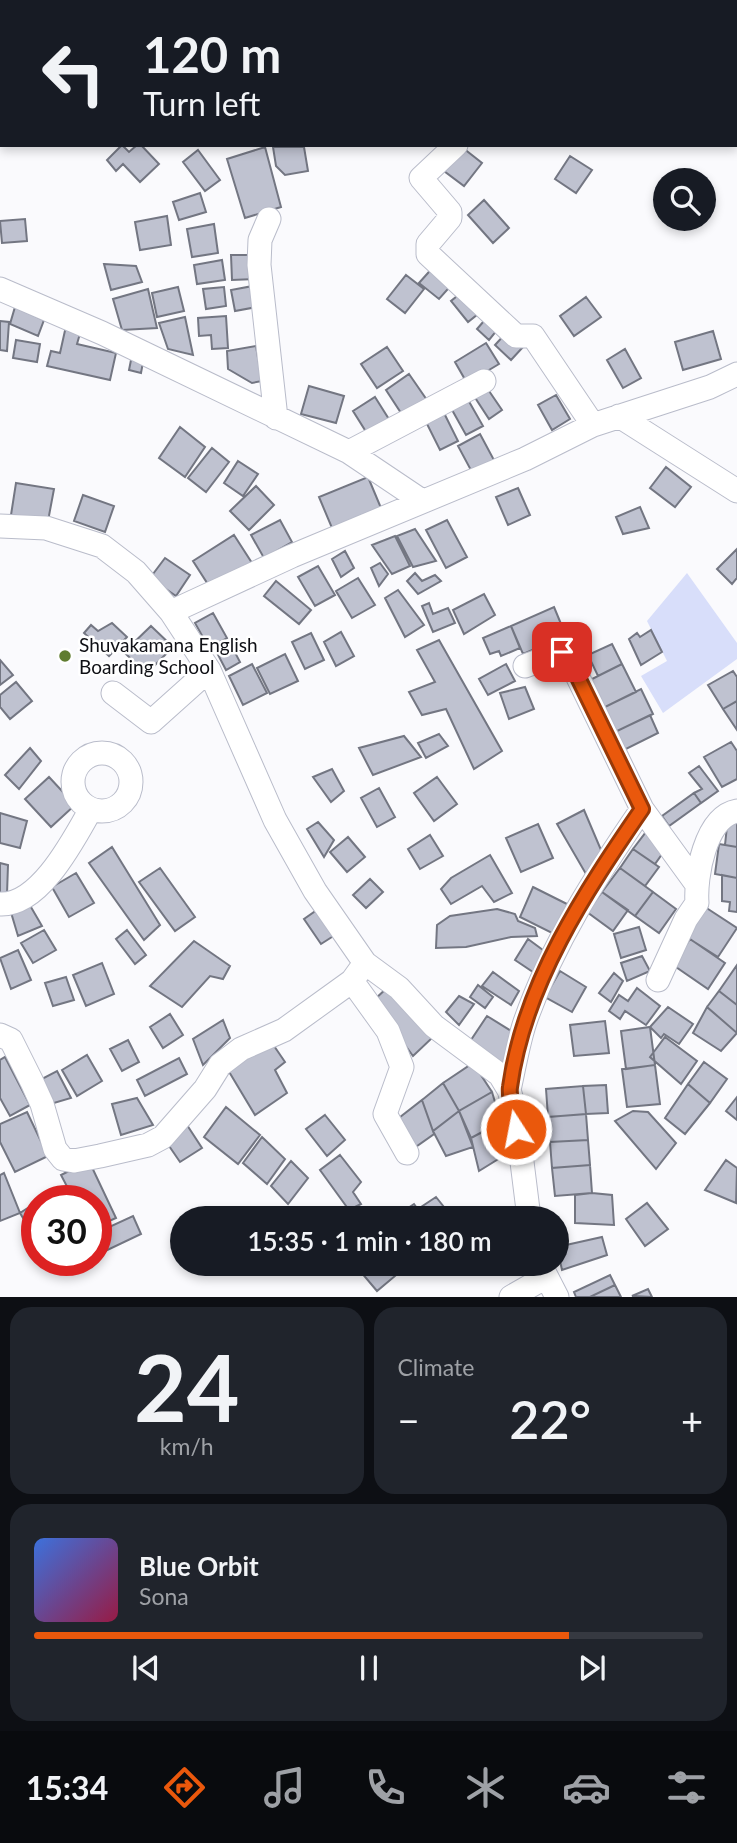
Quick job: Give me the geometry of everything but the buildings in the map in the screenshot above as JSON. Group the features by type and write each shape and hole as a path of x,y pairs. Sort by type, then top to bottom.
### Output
{"street":[{"path":"454,147 421,178 450,212 450,218 428,244 428,254 516,337 533,336 593,425"},
{"path":"269,219 260,240 259,265 276,418"},
{"path":"0,289 102,333 349,452 422,501"},
{"path":"171,611 525,459 593,425 710,387 737,374"},
{"path":"349,452 484,381"},
{"path":"619,416 737,491"},
{"path":"0,526 46,528 102,546 136,572 171,611 209,670 275,820 388,1031 402,1067 385,1114 407,1153"},
{"path":"525,666 562,652 570,661 642,809 695,882"},
{"path":"113,693 151,722 209,670"},
{"path":"0,904 7,904 30,894 69,846 91,809"},
{"path":"509,1090 525,1022 555,953 579,903 642,809"},
{"path":"658,980 686,919 697,903 695,882 704,848 719,824 730,812 737,811"},
{"path":"0,1035 11,1040 32,1082 42,1104 55,1149 63,1159 74,1161 148,1145 163,1137 205,1089 220,1065 241,1049 284,1030 358,972"},
{"path":"358,972 399,988 434,1026 500,1074 509,1090 516,1114 528,1206"},
{"path":"512,1297 548,1279"}],"shaded area":[{"path":"687,573 737,643 737,659 663,713 641,676 667,661 647,621"}],"place":[{"name":"Shuvakamana English Boarding School","path":"65,656"}],"route":[{"path":"516,1129 516,1114 509,1090 525,1022 579,903 642,809 570,661 562,652"}]}
